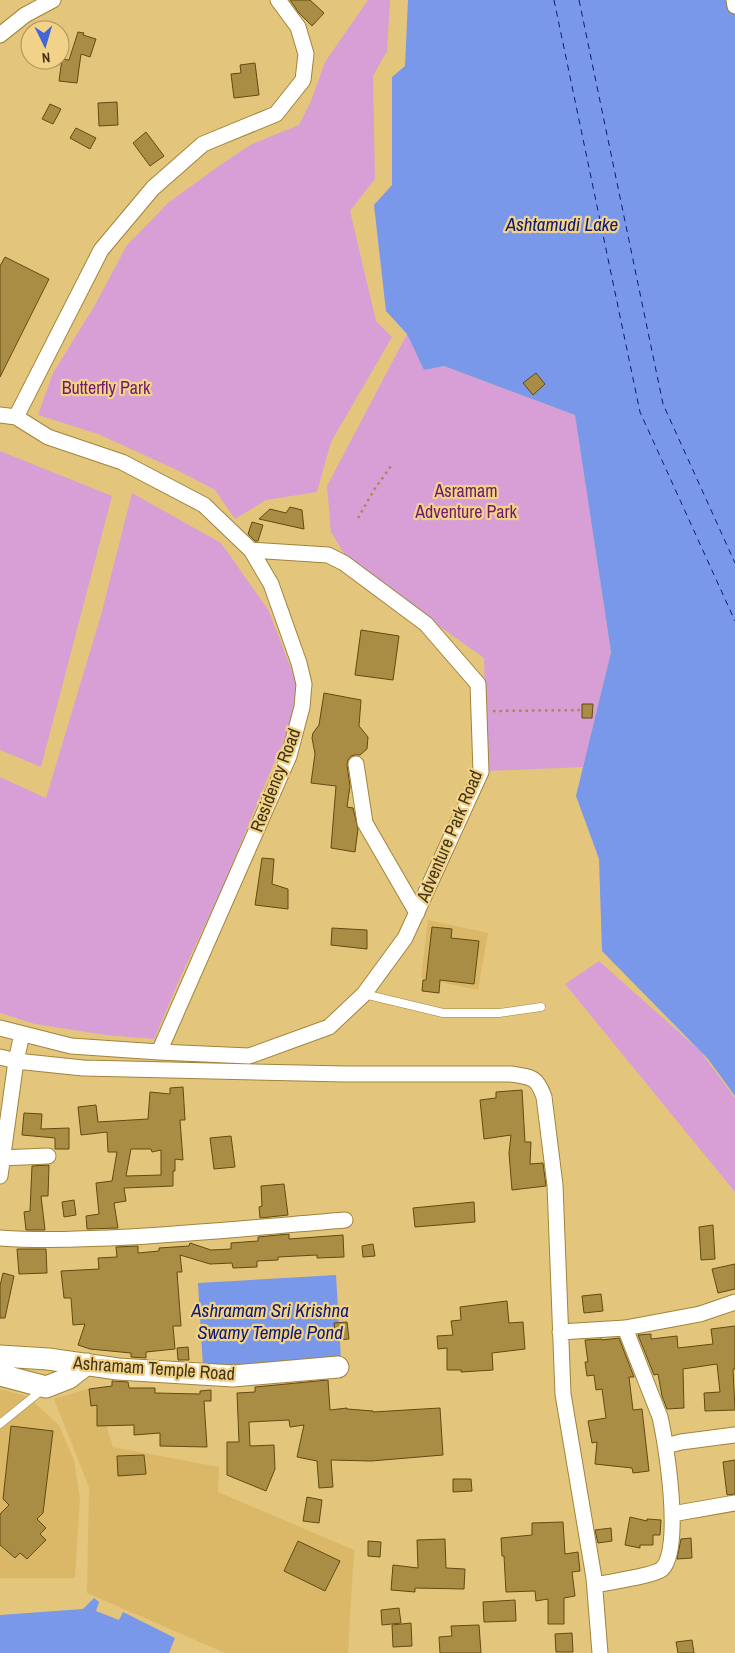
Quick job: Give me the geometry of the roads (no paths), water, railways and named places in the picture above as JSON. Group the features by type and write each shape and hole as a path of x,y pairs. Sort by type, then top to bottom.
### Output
{"street":[{"path":"0,35 25,15 53,0"},
{"path":"16,417 101,250 153,188 204,144 276,114 303,80 306,54 298,27 278,0"},
{"path":"734,0 735,6"},
{"name":"Residency Road","path":"0,415 16,417 48,437 122,462 204,505 251,550 271,584 299,663 304,684 302,706 289,756 159,1052"},
{"name":"Adventure Park Road","path":"0,1028 71,1046 249,1056 329,1028 364,994 405,938 481,772 478,684 426,624 344,564 328,555 251,550"},
{"path":"356,764 365,824 417,913"},
{"path":"0,1176 16,1061 22,1034"},
{"path":"0,1057 16,1061 83,1068 345,1074 512,1074 534,1079 540,1085 544,1098 555,1185 563,1394 595,1585 600,1653"},
{"path":"1,1158 48,1156"},
{"path":"0,1238 65,1240 159,1235 345,1220"},
{"path":"560,1332 625,1328 700,1314 735,1302"},
{"path":"595,1585 650,1574 662,1569 667,1561 671,1539 672,1514 666,1446 660,1417 625,1328"},
{"name":"Ashramam Temple Road","path":"0,1356 87,1364 118,1369 233,1376 338,1367"},
{"path":"30,1358 39,1385"},
{"path":"0,1375 39,1385 69,1378 87,1364"},
{"path":"666,1446 680,1442 735,1435"},
{"path":"672,1514 735,1503"}],"lane":[{"path":"364,994 443,1013 499,1013 541,1007"},
{"path":"0,1424 39,1385"}],"water":[{"name":"Ashtamudi Lake","path":"408,0 735,0 735,1096 708,1059 602,951 599,859 576,796 611,652 575,415 444,366 424,370 407,334 386,311 374,205 392,185 392,77 405,66"},
{"name":"Ashramam Sri Krishna Swamy Temple Pond","path":"336,1275 341,1359 203,1367 198,1283"},
{"path":"94,1598 99,1602 96,1611 119,1620 123,1612 175,1638 169,1653 0,1653 0,1615 83,1609"}],"park label":[{"name":"Butterfly Park","path":"106,387"},
{"name":"Asramam Adventure Park","path":"466,500"}]}
